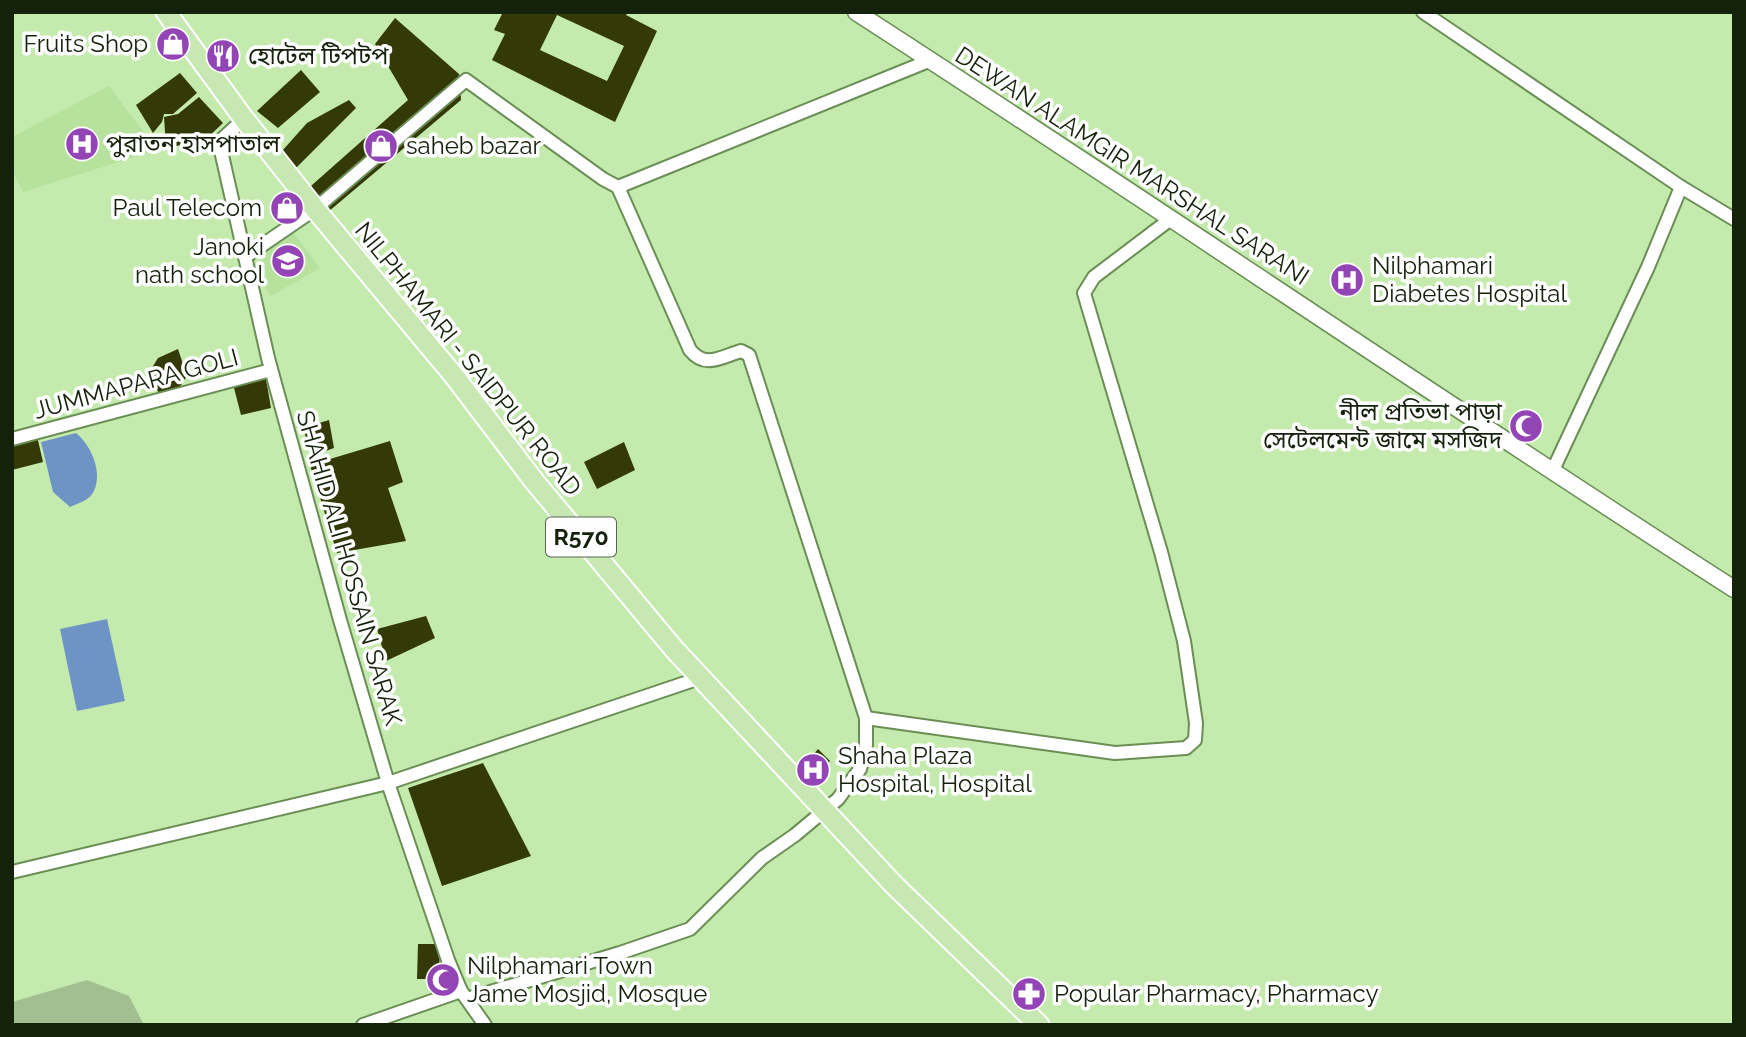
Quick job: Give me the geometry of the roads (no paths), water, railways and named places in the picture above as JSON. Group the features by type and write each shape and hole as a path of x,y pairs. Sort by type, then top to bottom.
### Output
{"main road":[{"name":"NILPHAMARI - SAIDPUR ROAD","path":"166,12 244,120 315,209 455,377 534,481 700,678 894,885 1040,1025"}],"street":[{"name":"DEWAN ALAMGIR MARSHAL SARANI","path":"856,12 1172,218 1552,472 1734,589"},
{"path":"1423,12 1681,187 1734,219"},
{"path":"618,187 931,60"},
{"path":"245,257 315,209 466,80 618,187 690,351 696,359 705,362 741,351 748,355 866,718 866,746 860,769 838,799 762,858 690,929 620,953 363,1025"},
{"name":"SHAHID ALI HOSSAIN SARAK","path":"244,120 219,142 271,370 388,783 448,960 464,995 485,1025"},
{"path":"1552,472 1648,267 1681,187"},
{"path":"866,718 1115,753 1186,748 1195,740 1196,723 1184,641 1161,552 1084,293 1094,276 1172,218"},
{"name":"JUMMAPARA GOLI","path":"12,439 271,370"},
{"path":"12,872 388,783 700,678"}],"water":[{"path":"76,433 91,452 97,476 90,497 70,507 53,492 41,442"},
{"path":"107,619 125,701 77,711 60,629"}],"place":[{"name":"Fruits Shop","path":"173,44"},
{"name":"হোটেল টিপটপ","path":"223,56"},
{"name":"পুরাতন হাসপাতাল","path":"82,144"},
{"name":"saheb bazar","path":"381,146"},
{"name":"Paul Telecom","path":"287,208"},
{"name":"Janoki nath school","path":"288,261"},
{"name":"Nilphamari Diabetes Hospital","path":"1347,280"},
{"name":"নীল প্রতিভা পাড়া সেটেলমেন্ট জামে মসজিদ","path":"1526,426"},
{"name":"Shaha Plaza Hospital, Hospital","path":"813,770"},
{"name":"Nilphamari Town Jame Mosjid, Mosque","path":"443,980"},
{"name":"Popular Pharmacy, Pharmacy","path":"1029,994"}]}
